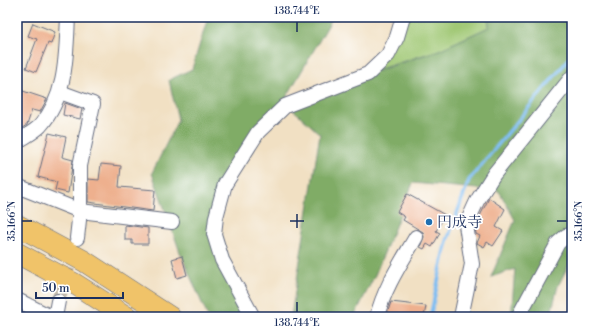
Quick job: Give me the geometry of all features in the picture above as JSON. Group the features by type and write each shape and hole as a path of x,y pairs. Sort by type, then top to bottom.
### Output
{"highway":[{"path":"17,225 84,261 170,317"},
{"path":"17,253 75,284 127,317"}],"street":[{"path":"17,142 39,127 54,107 60,92 68,17"},
{"path":"253,317 222,260 214,234 216,217 225,184 258,132 285,106 368,74 388,55 397,37 403,17"},
{"path":"461,317 472,264 466,225 477,201 494,174 572,77"},
{"path":"60,92 93,104 80,166 80,211 77,238"},
{"path":"17,186 80,211 172,222"},
{"path":"518,317 558,243 566,236 572,234"},
{"path":"377,317 380,304 390,282 416,237"},
{"path":"17,300 50,317"},
{"path":"55,317 58,301"}],"green space":[{"path":"208,17 333,17 282,105 225,184 216,217 245,317 208,317 181,255 152,173 178,120 169,80 192,69"},
{"path":"404,17 488,17 489,27 439,50 370,72"},
{"path":"488,17 572,17 572,258 558,286 550,317 511,317 515,269 491,277 515,220 499,191 413,183 375,275 354,317 291,317 320,134 288,105 368,74 439,50 489,27"}],"building":[{"path":"33,23 55,32 51,44 48,43 36,72 26,68 37,39 28,36"},
{"path":"17,89 47,99 40,112 32,110 27,125 17,131"},
{"path":"65,103 82,109 80,119 63,115"},
{"path":"49,133 66,137 62,157 73,160 68,193 55,190 57,182 38,177"},
{"path":"101,164 121,166 119,187 155,190 153,211 88,202 88,179 99,180"},
{"name":"円成寺","path":"407,194 445,215 436,231 440,233 432,247 427,244 424,249 420,247 424,237 423,232 403,220 405,217 397,212"},
{"path":"489,198 505,209 496,227 503,231 493,246 487,242 484,247 477,243 480,236 476,234 475,226"},
{"path":"125,225 148,228 148,244 132,244 132,240 125,240"},
{"path":"182,256 187,275 177,278 172,259"},
{"path":"391,302 426,306 424,317 386,317"}],"waterway":[{"path":"430,317 447,241 469,180 572,55"}],"tunnel":[{"path":"58,301 74,248"}],"place":[{"name":"円成寺","path":"429,222"}]}
